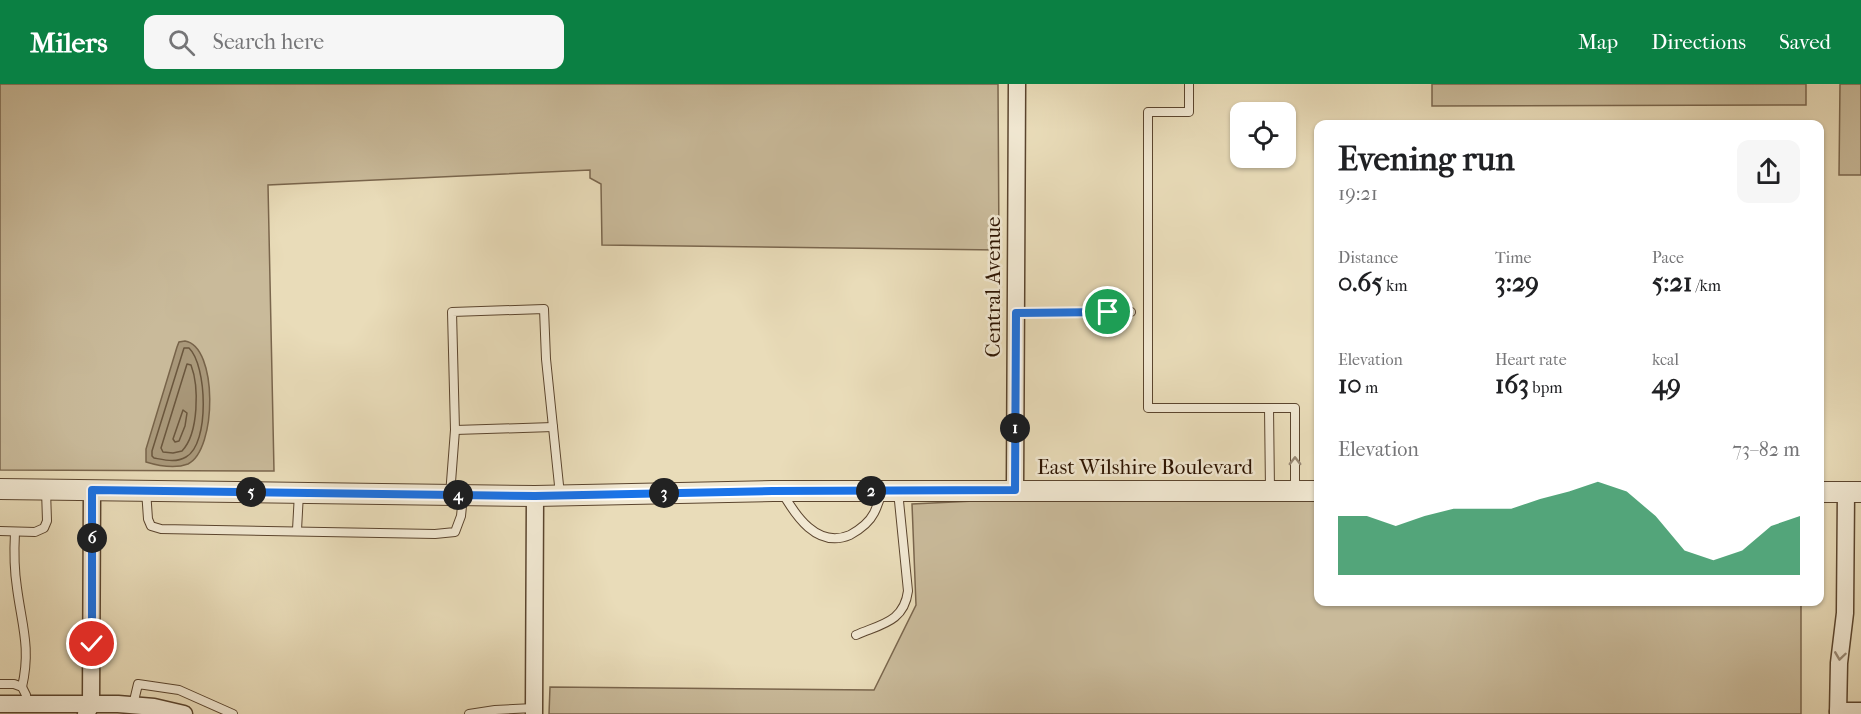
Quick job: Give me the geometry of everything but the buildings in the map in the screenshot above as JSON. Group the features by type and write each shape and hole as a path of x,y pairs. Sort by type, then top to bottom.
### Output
{"street":[{"name":"Central Avenue","path":"1015,490 1017,84"},
{"name":"East Wilshire Boulevard","path":"0,489 535,496 782,491 1314,491"},
{"path":"89,709 92,490"},
{"path":"1824,492 1853,492 1845,613 1839,663 1838,713 1861,711"},
{"path":"534,711 535,496"},
{"path":"0,705 89,709 133,705 184,714"}],"lane":[{"path":"1189,84 1189,112 1148,112 1148,408 1294,408 1295,491"},
{"path":"146,490 148,519 151,526 161,530 297,530 435,534 456,532 461,516 456,495 452,312 544,309 546,359 560,496"},
{"path":"1016,313 1131,312"},
{"path":"1269,408 1270,491"},
{"path":"455,430 553,427"},
{"path":"0,531 35,532 44,528 47,521 46,490"},
{"path":"782,491 793,512 819,536 846,537 859,530 890,491"},
{"path":"856,635 899,615 906,604 908,591 890,491"},
{"path":"297,530 299,493"},
{"path":"15,532 15,578 26,633 27,667 22,687 27,705"},
{"path":"0,684 14,684 22,687"},
{"path":"133,705 138,684 179,690 233,714"},
{"path":"469,714 477,711 534,711"}],"shaded area":[{"path":"0,84 998,84 999,250 602,245 601,184 590,178 590,170 268,185 274,471 0,470"},
{"path":"1432,84 1806,84 1806,105 1432,106"},
{"path":"1840,84 1861,84 1861,175 1839,175"},
{"path":"1016,499 1314,500 1314,606 1801,606 1801,714 549,714 550,687 874,690 916,605 912,504"}],"water":[{"path":"185,341 196,347 203,360 208,378 210,399 204,440 198,455 188,464 156,465 146,462 146,449 177,347 179,342"}],"route":[{"path":"92,644 92,490 535,496 772,491 1015,490 1016,313 1108,312"}]}
